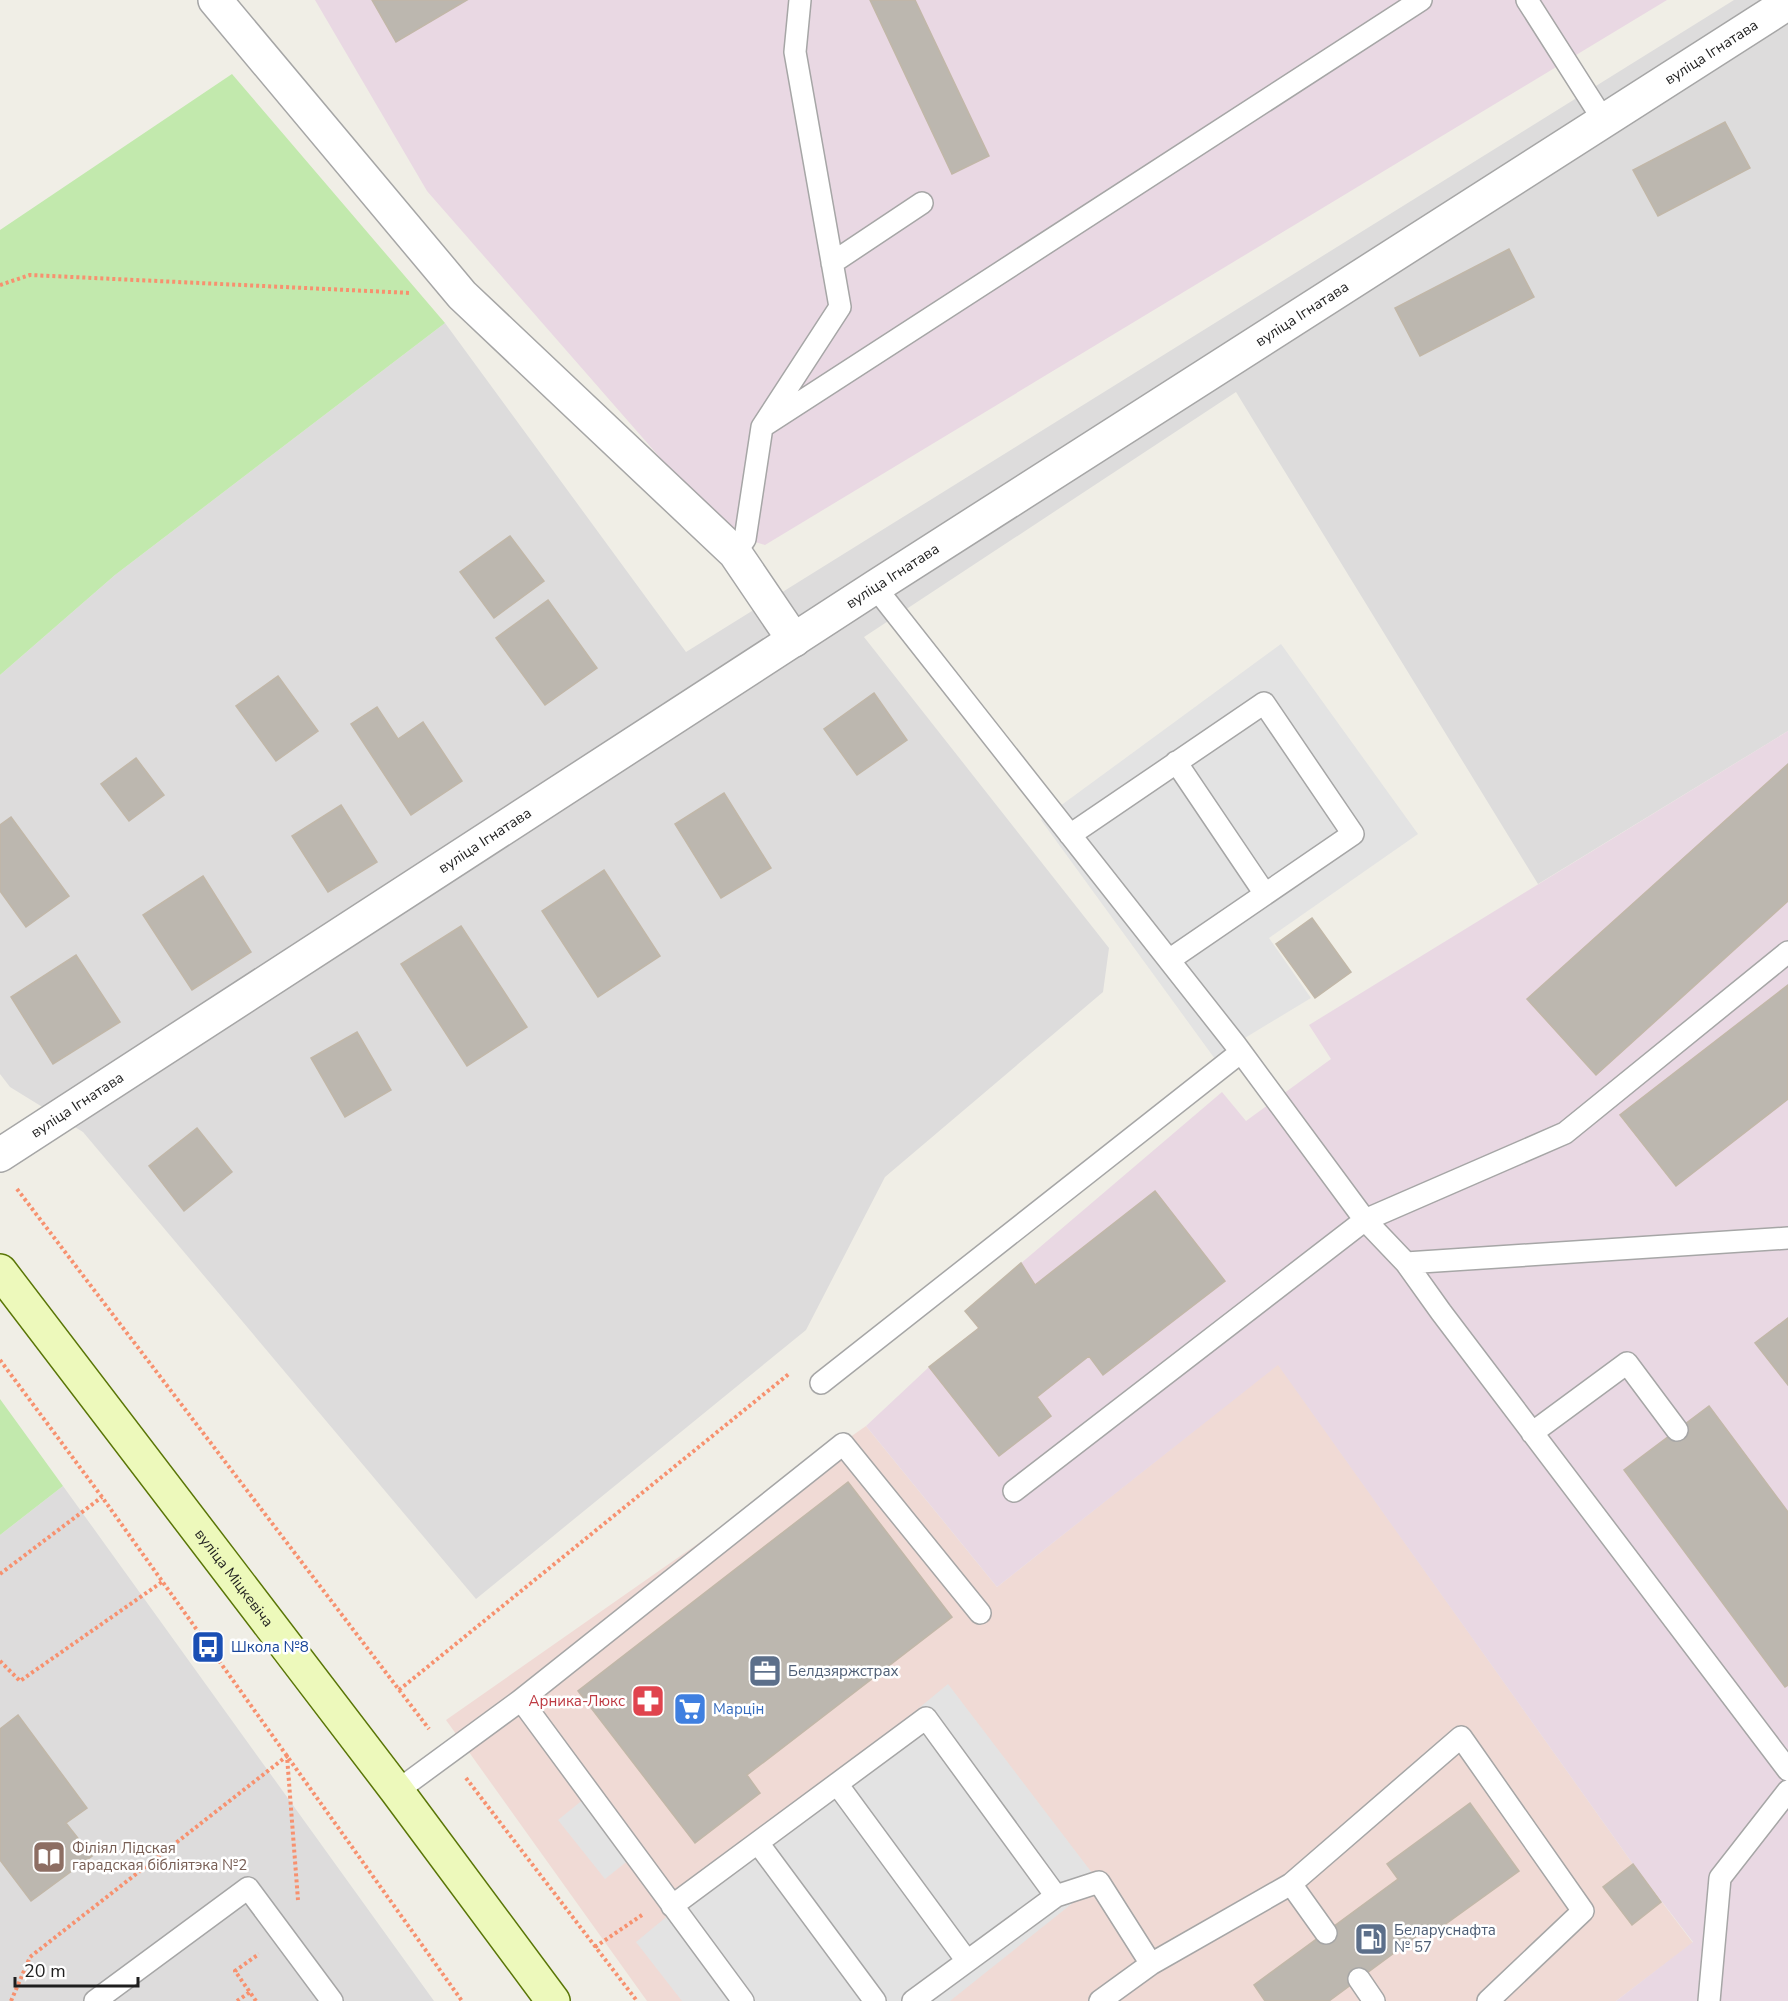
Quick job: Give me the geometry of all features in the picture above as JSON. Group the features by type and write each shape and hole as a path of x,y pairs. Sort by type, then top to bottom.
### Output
{"main road":[{"name":"вуліца Міцкевіча","path":"0,1271 397,1791 553,2001"}],"street":[{"path":"214,0 462,296 735,553 794,640"},
{"name":"вуліца Ігнатава","path":"0,1155 794,640 1788,3"}],"lane":[{"path":"735,553 745,538 762,427 840,307 795,52 800,0"},
{"path":"762,427 1421,0"},
{"path":"1527,0 1604,121"},
{"path":"832,263 922,203"},
{"path":"875,588 1241,1052 1365,1220 1406,1263 1440,1312 1788,1770"},
{"path":"1070,834 1264,703 1353,834 1169,960"},
{"path":"1176,762 1265,894"},
{"path":"1014,1491 1365,1220 1565,1133 1788,952"},
{"path":"821,1383 1241,1052"},
{"path":"1406,1263 1788,1238"},
{"path":"1532,1433 1627,1363 1677,1430"},
{"path":"397,1791 520,1700 843,1444 980,1613"},
{"path":"520,1700 743,2001"},
{"path":"672,1906 926,1718 1056,1896"},
{"path":"1100,2001 1151,1964 1291,1884 1461,1737 1583,1911 1488,2001"},
{"path":"837,1784 967,1961"},
{"path":"1709,2001 1720,1878 1788,1791"},
{"path":"758,1843 875,2001"},
{"path":"913,2001 1056,1896 1099,1882 1151,1964"},
{"path":"1291,1884 1326,1933"},
{"path":"95,2001 248,1888 332,2001"},
{"path":"1359,1979 1374,2001"}],"path":[{"path":"0,285 30,275 462,296"},
{"path":"14,1185 637,2001"},
{"path":"0,1360 102,1497 462,2001"},
{"path":"399,1690 790,1373"},
{"path":"0,1574 102,1497"},
{"path":"0,1661 20,1682 162,1582"},
{"path":"256,2001 235,1971 300,1921 287,1756"},
{"path":"11,2001 30,1957 287,1756"},
{"path":"237,2001 250,1992"}],"shaded area":[{"path":"315,0 1667,0 765,545 725,532 427,191"},
{"path":"1734,0 1788,0 1788,731 1538,884 1236,392 864,637 1109,948 1103,992 885,1177 806,1330 476,1599 83,1132 10,1087 0,1074 0,675 115,575 445,323 686,652"},
{"path":"1281,644 1418,834 1269,938 1311,998 1235,1044 1215,1059 1041,820"},
{"path":"1788,731 1788,2001 1616,2001 1693,1942 1633,1864 1278,1365 997,1587 866,1426 929,1367 978,1328 965,1311 1222,1092 1246,1121 1331,1059 1309,1025"},
{"path":"1278,1364 1633,1864 1693,1943 1616,2001 647,2001 446,1720 866,1426 997,1587"},
{"path":"63,1486 434,2001 0,2001 0,1535"},
{"path":"948,1684 1099,1882 950,2001 682,2001 636,1942"},
{"path":"590,1794 635,1855 605,1879 558,1820"}],"green space":[{"path":"232,74 445,323 115,575 0,675 0,230"},
{"path":"0,1399 63,1486 0,1535"}],"building":[{"path":"372,0 467,0 396,42"},
{"path":"870,0 915,0 989,156 952,174"},
{"path":"1725,122 1750,168 1658,216 1633,170"},
{"path":"1509,249 1534,297 1420,356 1395,308"},
{"path":"510,536 544,581 494,618 460,572"},
{"path":"548,600 597,668 545,705 496,638"},
{"path":"278,676 318,731 276,761 236,706"},
{"path":"874,693 907,740 857,775 824,729"},
{"path":"377,707 398,739 423,722 462,781 411,815 351,724"},
{"path":"136,758 164,795 129,821 101,784"},
{"path":"1788,764 1788,901 1596,1075 1527,999"},
{"path":"724,793 771,868 721,898 675,824"},
{"path":"341,805 377,862 328,892 292,836"},
{"path":"11,817 69,896 26,927 0,891 0,825"},
{"path":"604,870 660,956 598,997 542,911"},
{"path":"203,876 251,952 192,990 143,915"},
{"path":"1312,918 1351,972 1315,998 1276,944"},
{"path":"461,926 527,1027 467,1066 401,964"},
{"path":"76,955 120,1022 53,1064 11,997"},
{"path":"1788,985 1788,1099 1676,1186 1620,1115"},
{"path":"357,1032 391,1090 345,1117 311,1058"},
{"path":"197,1128 232,1172 184,1211 149,1166"},
{"path":"1155,1191 1225,1281 1103,1375 1089,1356 1037,1397 1051,1416 999,1456 929,1367 979,1328 965,1311 1021,1263 1035,1285"},
{"path":"1788,1318 1788,1385 1755,1343"},
{"path":"1709,1406 1788,1512 1788,1685 1785,1687 1624,1470"},
{"path":"848,1482 952,1617 747,1775 760,1793 695,1843 578,1691"},
{"path":"18,1715 87,1808 66,1823 92,1856 31,1901 0,1860 0,1729"},
{"path":"1470,1803 1519,1871 1436,1931 1432,1925 1329,2001 1265,2001 1254,1985 1398,1879 1387,1864"},
{"path":"1633,1864 1661,1902 1632,1925 1603,1887"}],"place":[{"name":"Школа №8","path":"208,1647"},
{"name":"Белдзяржстрах","path":"765,1671"},
{"name":"Арника-Люкс","path":"648,1701"},
{"name":"Марцін","path":"690,1709"},
{"name":"Філіял Лідская гарадская бібліятэка №2","path":"49,1857"},
{"name":"Беларуснафта № 57","path":"1371,1939"}]}
